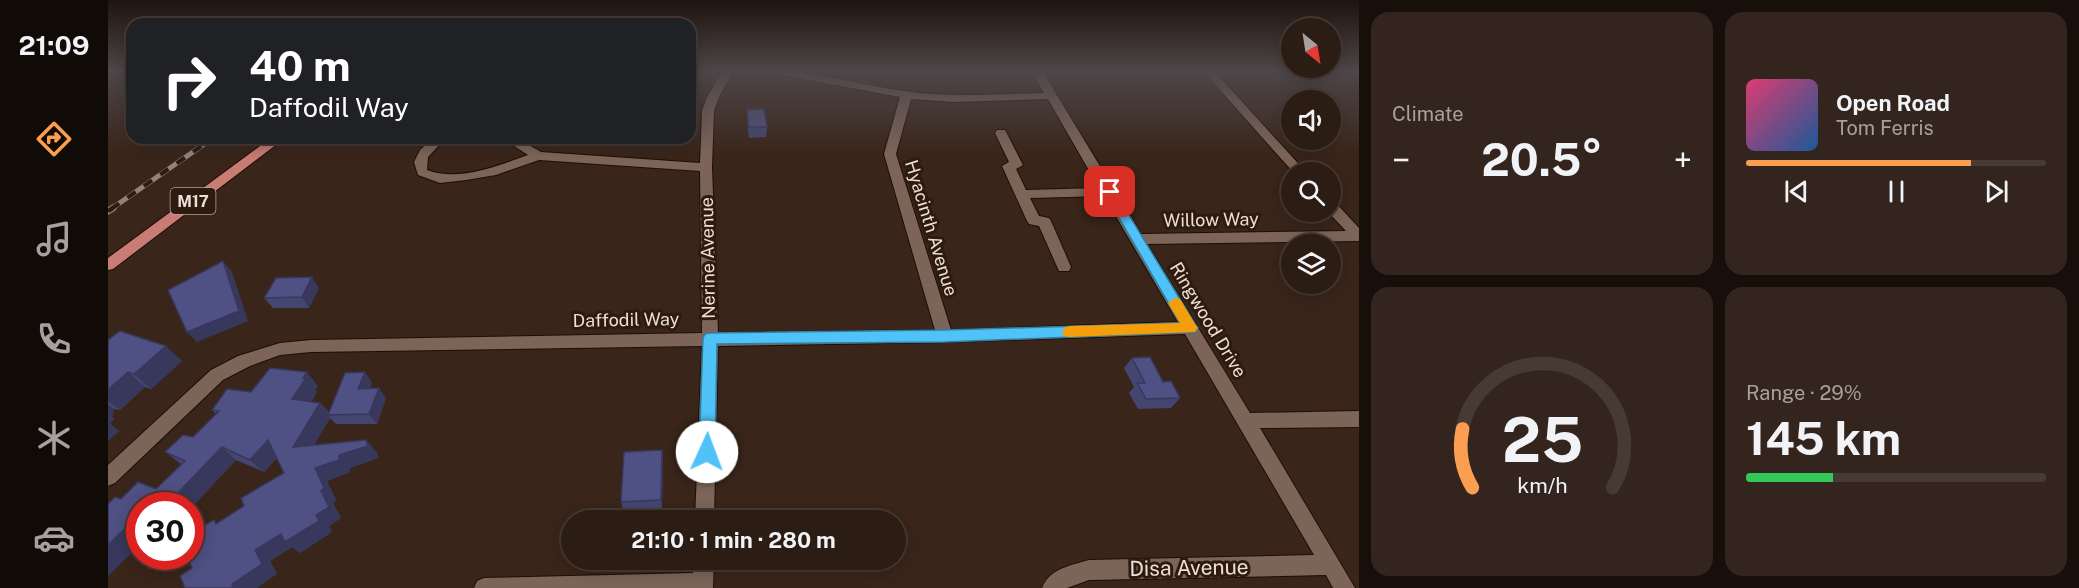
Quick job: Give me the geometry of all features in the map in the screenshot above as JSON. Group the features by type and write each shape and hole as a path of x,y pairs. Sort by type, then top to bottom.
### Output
{"main road":[{"name":"M17","path":"108,265 271,144"}],"street":[{"name":"Nerine Avenue","path":"705,510 710,338 706,167 709,104 712,99"},
{"name":"Hyacinth Avenue","path":"905,99 890,154 945,336"},
{"name":"Ringwood Drive","path":"1054,99 1345,588"},
{"path":"1234,99 1291,162"},
{"path":"1001,133 1017,165 1008,166 1034,221 1044,221 1064,267"},
{"path":"435,144 418,165 422,172 440,179 492,172 538,156 706,167"},
{"path":"518,144 538,156"},
{"path":"1022,194 1110,192"},
{"path":"1341,218 1358,236"},
{"name":"Willow Way","path":"1136,239 1358,236"},
{"name":"Daffodil Way","path":"108,477 217,375 280,349 310,346 710,338 945,336 1190,328"},
{"path":"1246,421 1359,418"},
{"name":"Disa Avenue","path":"1052,588 1061,579 1089,570 1331,565"},
{"path":"484,588 703,585 704,570"}],"building":[{"path":"764,109 767,127 749,127 747,110"},
{"path":"223,261 239,311 187,332 168,290"},
{"path":"312,277 302,297 264,298 276,278"},
{"path":"120,331 166,346 134,374 128,372 108,390 108,340"},
{"path":"1150,357 1163,382 1171,381 1180,398 1146,399 1137,383 1145,383 1132,358"},
{"path":"270,368 307,372 303,378 306,378 292,399 320,403 293,447 366,440 368,446 339,455 339,460 315,468 324,488 321,491 329,507 316,515 319,521 285,542 281,534 255,550 262,564 232,584 233,588 185,588 180,576 189,570 204,570 204,526 214,520 216,524 244,506 241,498 284,473 268,440 250,460 222,447 179,492 128,492 138,482 156,489 185,461 165,452 183,435 193,437 219,411 212,410 227,389 251,392"},
{"path":"365,372 358,389 379,388 369,414 328,415 345,373"},
{"path":"662,450 661,500 621,502 624,452"},
{"path":"126,494 126,528 108,545 108,504 115,497 121,499"}],"railway":[{"path":"111,209 204,144"},
{"path":"108,211 113,208"}],"slow traffic":[{"path":"1069,332 1190,328 1175,303"}],"route":[{"path":"707,452 710,338 945,336 1190,328 1110,192"}]}
